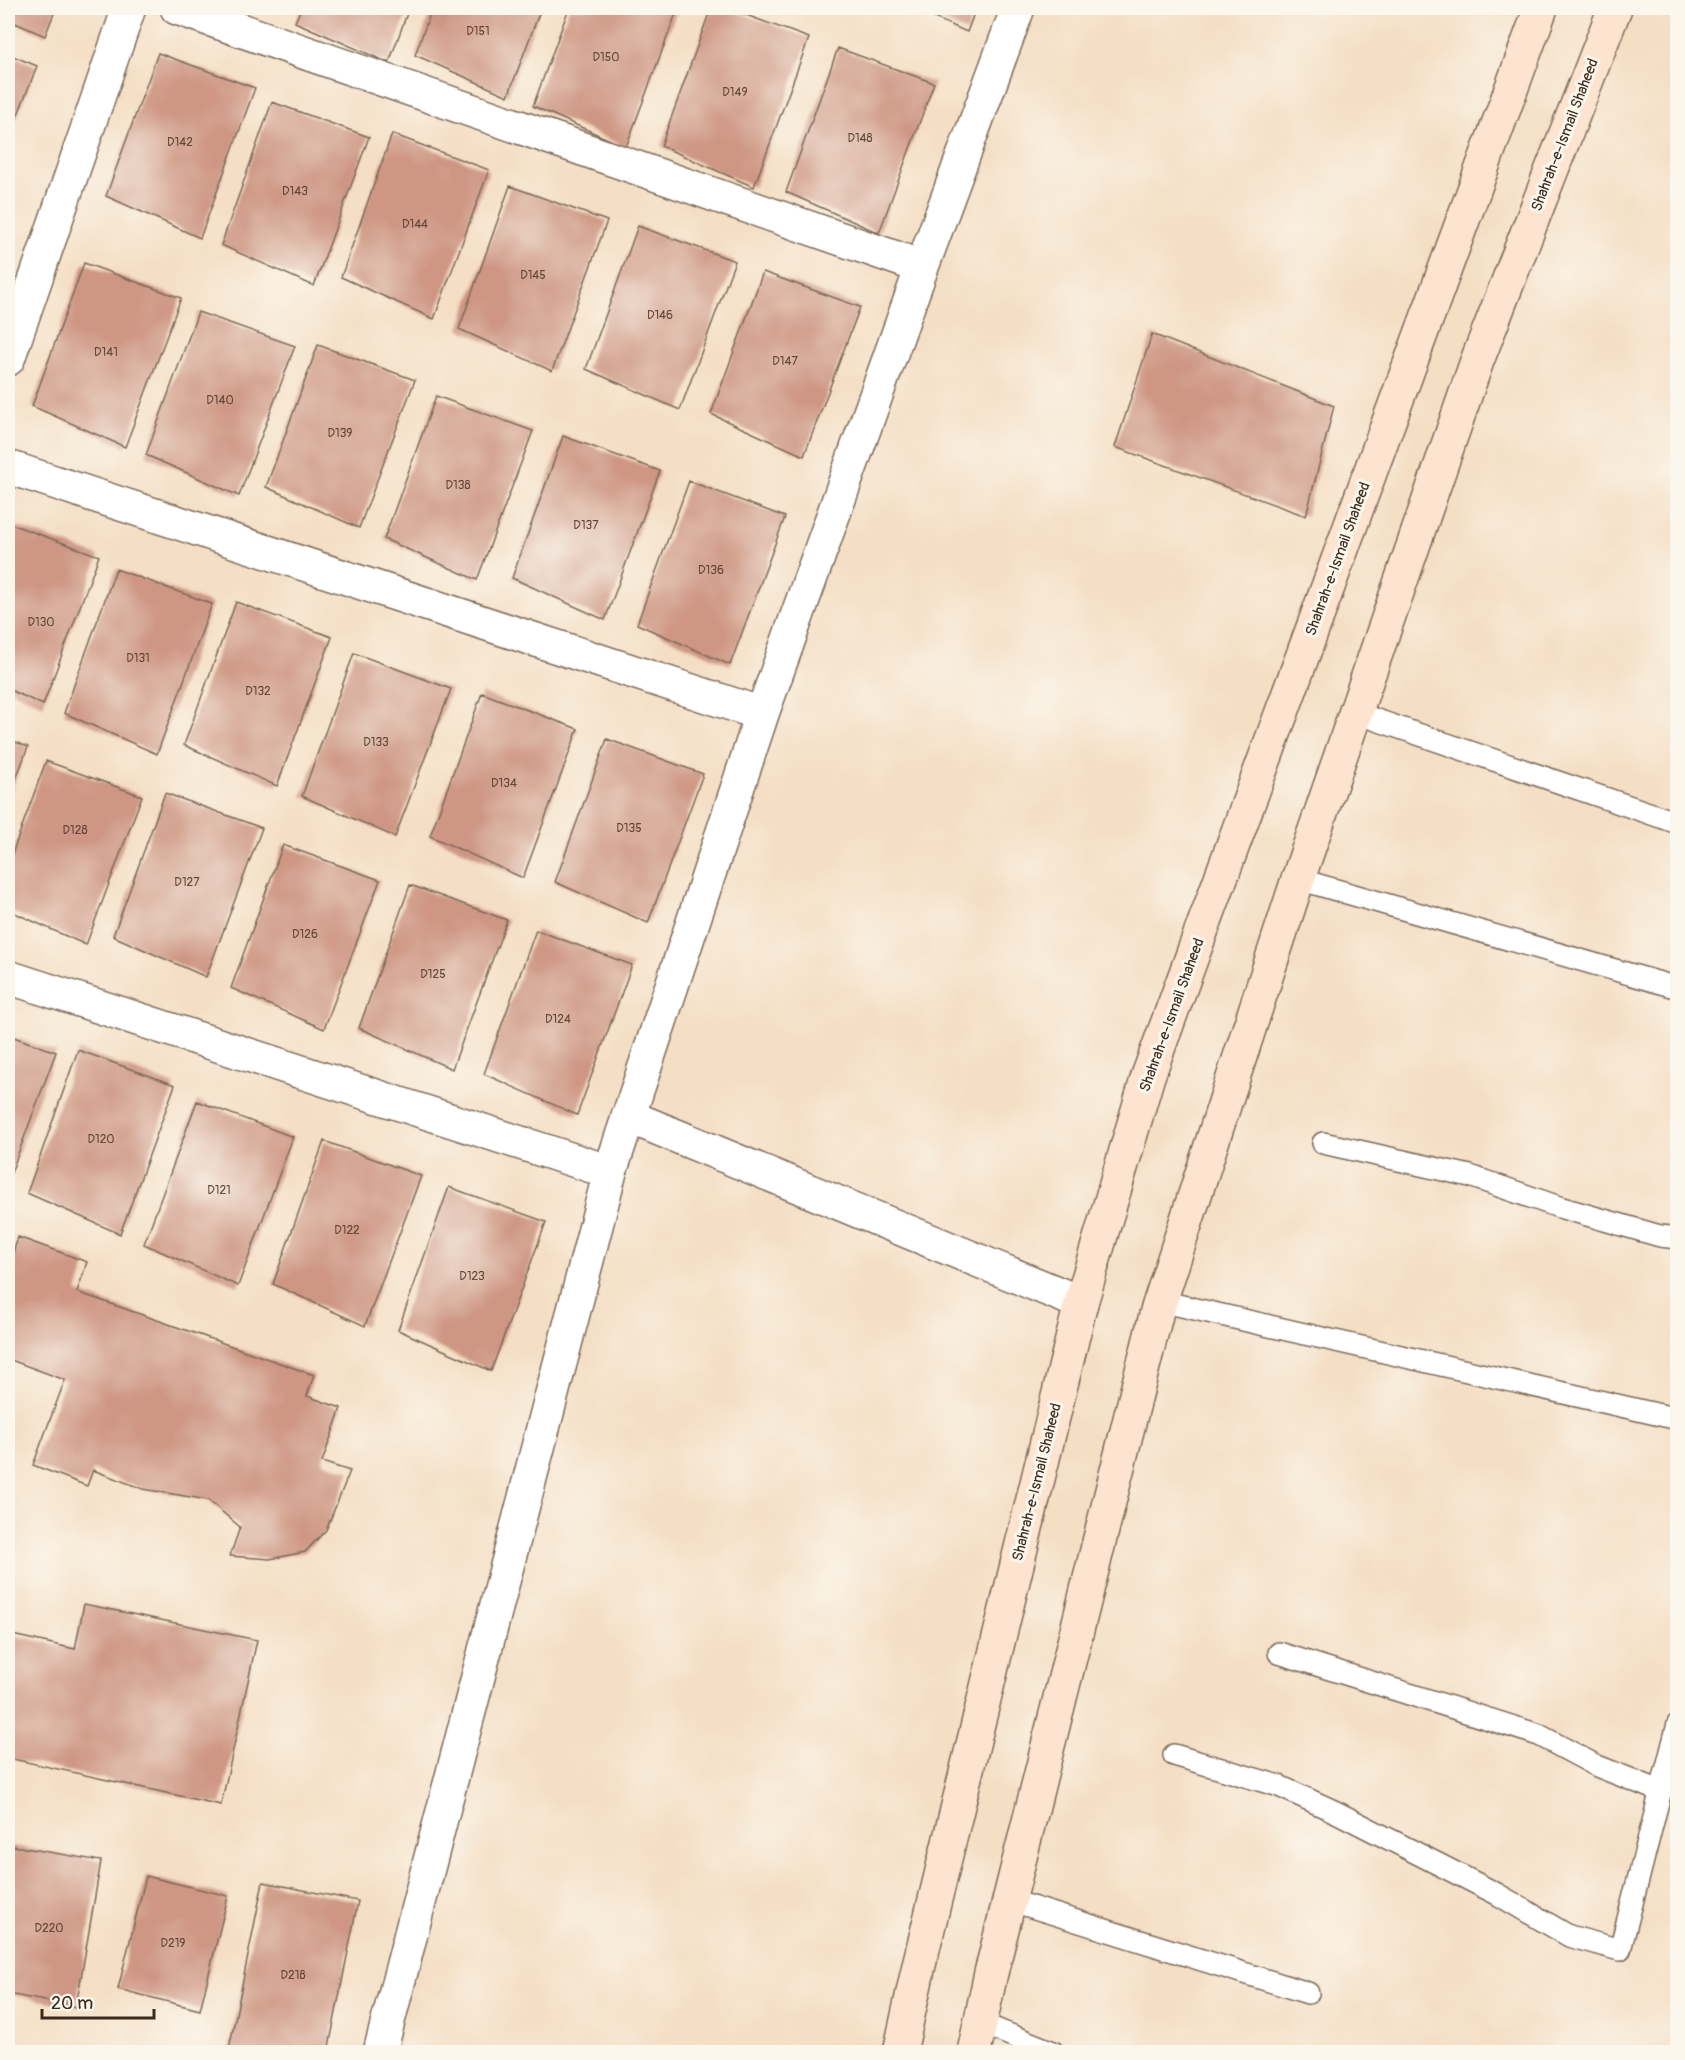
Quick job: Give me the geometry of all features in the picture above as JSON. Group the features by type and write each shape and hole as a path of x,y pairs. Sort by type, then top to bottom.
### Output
{"main road":[{"name":"Shahrah-e-Ismail Shaheed","path":"900,2052 919,1965 1080,1303 1148,1076 1541,8"},
{"name":"Shahrah-e-Ismail Shaheed","path":"977,2038 1009,1900 1160,1301 1298,879 1477,361 1615,8"}],"street":[{"path":"8,359 129,8"},
{"path":"177,8 922,267"},
{"path":"380,2052 610,1172 762,714 922,267 1018,8"},
{"path":"8,468 762,714"},
{"path":"8,977 610,1172"},
{"path":"628,1116 1080,1303"}],"lane":[{"path":"1356,713 1677,823"},
{"path":"1298,879 1677,987"},
{"path":"1323,1143 1470,1176 1559,1207 1660,1236 1677,1238"},
{"path":"1160,1301 1677,1419"},
{"path":"1279,1653 1539,1735 1597,1766 1660,1791"},
{"path":"1174,1755 1279,1786 1338,1813 1497,1894 1569,1936 1620,1950 1677,1724"},
{"path":"1009,1900 1308,1992"},
{"path":"977,2038 1053,2052"}],"building":[{"path":"8,8 56,8 45,36 8,20"},
{"path":"301,8 409,8 389,63 295,22"},
{"path":"432,8 541,8 508,96 415,55"},
{"path":"569,8 678,8 626,147 533,106"},
{"path":"711,8 727,8 809,38 754,187 661,146"},
{"path":"911,8 976,8 967,32"},
{"path":"838,48 934,83 879,233 786,192"},
{"path":"158,53 255,88 200,238 106,196"},
{"path":"8,54 37,66 8,140"},
{"path":"272,102 369,137 314,286 221,245"},
{"path":"392,134 489,170 434,319 341,277"},
{"path":"510,186 607,221 552,371 459,329"},
{"path":"638,226 735,261 680,410 586,369"},
{"path":"84,263 181,298 125,447 32,406"},
{"path":"763,272 860,307 804,456 711,414"},
{"path":"198,312 295,346 239,496 146,455"},
{"path":"1152,334 1334,406 1306,516 1115,447"},
{"path":"318,345 415,380 359,528 266,487"},
{"path":"436,396 533,431 477,580 384,539"},
{"path":"563,436 660,471 605,620 512,578"},
{"path":"689,481 785,517 730,665 637,624"},
{"path":"8,523 99,556 43,705 8,689"},
{"path":"116,569 212,604 157,754 64,713"},
{"path":"236,602 332,637 277,786 184,745"},
{"path":"354,653 451,689 395,837 302,796"},
{"path":"482,693 578,729 523,878 430,836"},
{"path":"8,739 28,747 8,800"},
{"path":"607,739 703,774 648,923 555,882"},
{"path":"46,761 142,796 86,945 8,910 8,865"},
{"path":"165,793 262,828 206,977 113,936"},
{"path":"283,845 380,880 324,1029 231,988"},
{"path":"410,885 507,920 452,1069 359,1028"},
{"path":"536,930 632,965 577,1115 484,1074"},
{"path":"8,1035 56,1052 8,1181"},
{"path":"78,1050 175,1085 120,1234 27,1193"},
{"path":"197,1101 293,1137 238,1286 144,1244"},
{"path":"324,1141 421,1176 365,1326 273,1284"},
{"path":"449,1187 546,1222 491,1371 398,1330"},
{"path":"18,1237 87,1262 77,1292 314,1375 307,1396 341,1408 322,1462 350,1471 326,1530 305,1552 270,1559 230,1556 240,1527 208,1500 143,1489 93,1470 87,1486 33,1465 65,1380 8,1359 8,1269"},
{"path":"84,1604 257,1640 221,1805 8,1758 8,1634 75,1649"},
{"path":"8,1845 101,1861 76,2007 8,1994"},
{"path":"146,1876 228,1896 200,2010 118,1989"},
{"path":"263,1882 358,1901 328,2052 245,2052 229,2049"}]}
